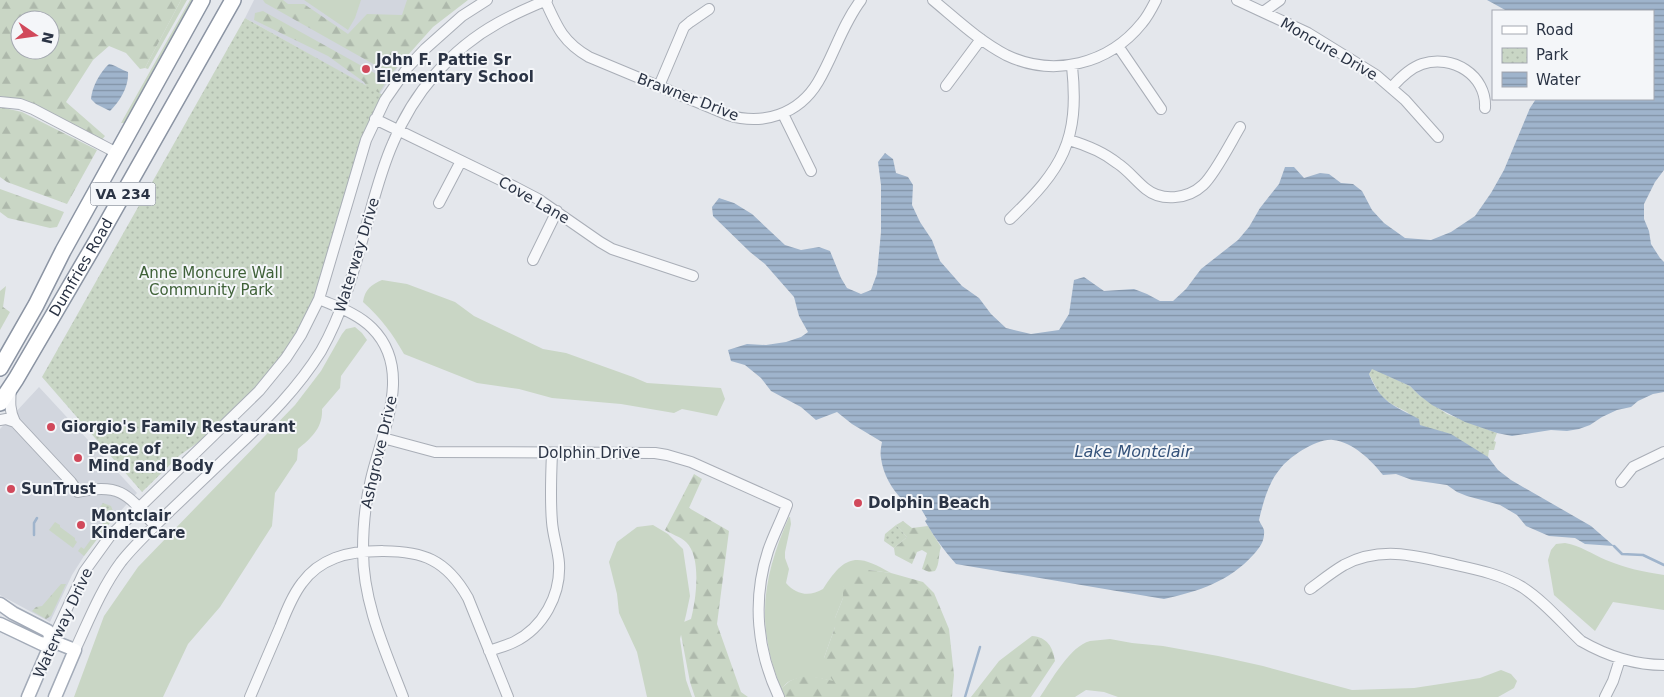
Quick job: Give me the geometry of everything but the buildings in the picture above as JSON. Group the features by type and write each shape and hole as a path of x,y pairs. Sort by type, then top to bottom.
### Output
{"highway":[{"name":"Dumfries Road","path":"0,368 202,0"},
{"name":"Dumfries Road","path":"0,403 96,242 233,0"}],"main road":[{"path":"0,604 48,631 52,641"},
{"path":"0,624 42,644 52,641 75,650"},
{"name":"Waterway Drive","path":"28,697 52,641"},
{"name":"Waterway Drive","path":"55,697 75,650"}],"street":[{"name":"Waterway Drive","path":"52,641 84,572 110,536 272,377 301,335 319,299 355,175 375,119 397,82 425,49 462,16 487,0"},
{"name":"Waterway Drive","path":"75,650 100,596 113,574 135,546 267,419 295,388 321,350 341,309 351,282 380,177 398,130 422,90 452,57 478,35 496,23 546,0"},
{"name":"Brawner Drive","path":"546,0 561,33 578,51 735,118 763,119 783,114 795,107 813,89 819,81 851,14 861,0"},
{"path":"933,0 981,39 1006,55 1050,67 1072,66 1090,61 1118,46 1142,23 1156,0"},
{"name":"Moncure Drive","path":"1237,0 1308,33 1376,75 1392,87 1438,137"},
{"path":"1263,12 1280,0"},
{"path":"659,86 684,27 709,9"},
{"path":"946,86 981,39"},
{"path":"1118,46 1161,109"},
{"path":"1392,87 1412,68 1421,64 1431,62 1451,63 1467,70 1480,85 1484,92 1485,108"},
{"path":"1010,219 1036,194 1049,178 1069,140 1074,104 1072,66"},
{"path":"0,102 20,104 33,109 117,153"},
{"path":"783,114 810,171"},
{"name":"Cove Lane","path":"375,119 515,186 557,211 612,249 693,276"},
{"path":"1069,140 1092,147 1106,154 1146,189 1154,194 1172,198 1190,194 1204,185 1240,126"},
{"path":"439,204 461,161"},
{"path":"533,260 557,211"},
{"name":"Ashgrove Drive","path":"319,299 354,314 373,329 384,344 390,358 392,400 366,502 363,553 365,587 370,607 403,697"},
{"path":"11,387 10,407 15,422 78,492 97,488 113,489 126,495 155,526"},
{"path":"0,420 6,419 15,422"},
{"name":"Dolphin Drive","path":"383,438 435,452 667,455 691,462 787,506 768,550 760,584 758,603 763,653 770,679 779,697"},
{"path":"1621,482 1633,467 1664,452"},
{"path":"489,651 514,642 532,629 548,610 557,588 558,563 551,504 552,453"},
{"path":"250,697 301,583 330,560 345,555 398,551 410,552 434,560 458,581 468,598 508,697"},
{"path":"1310,589 1333,572 1358,559 1382,554 1409,554 1487,572 1509,580 1534,596 1581,641 1605,654 1620,659 1644,664 1664,665"},
{"path":"1605,697 1613,681 1620,659"}],"shaded area":[{"name":"John F. Pattie Sr Elementary School","path":"254,0 456,0 413,44 380,94 245,18"},
{"path":"39,387 137,493 105,528 84,556 72,575 50,622 0,595 0,429"}],"green space":[{"path":"0,0 181,0 145,68 140,69 126,53 109,46 93,60 66,102 105,136 101,141 27,101 0,96"},
{"path":"181,0 187,0 148,69 145,68"},
{"path":"190,0 195,0 127,121 121,123"},
{"path":"263,0 283,0 288,4 304,4 348,34 367,14 402,15 407,0 468,0 433,27 391,74 265,3"},
{"path":"304,0 361,0 355,18 348,30"},
{"path":"263,11 387,80 375,100 364,82 328,56 254,20 255,13"},
{"name":"Anne Moncure Wall Community Park","path":"245,18 383,95 366,128 323,275 309,310 293,341 266,378 203,439 180,455 142,492 42,377"},
{"path":"0,107 22,112 97,150 67,204 7,182 0,177"},
{"path":"0,189 64,212 57,227 50,228 8,218 0,212"},
{"path":"382,280 407,284 455,302 474,316 543,349 566,353 647,383 721,388 725,399 717,416 682,409 674,413 621,404 552,398 519,389 477,383 404,354 386,326 363,302 369,288"},
{"path":"6,286 3,307 10,312 0,330 0,291"},
{"path":"355,327 367,340 341,376 340,388 322,409 321,422 312,437 298,449 297,460 275,493 272,526 220,607 188,644 163,697 74,697 104,616 138,567 295,405 321,371 342,334 346,329"},
{"path":"1372,368 1410,386 1419,395 1447,414 1497,433 1494,441 1496,442 1494,450 1489,450 1488,457 1420,425 1407,412 1391,404 1380,395 1369,374"},
{"path":"694,474 702,479 689,508 729,531 717,624 741,692 748,697 695,697 690,682 679,624 691,619 695,601 696,568 691,549 686,542 665,530"},
{"path":"103,503 111,506 115,516 109,524 100,521 100,517 95,514"},
{"path":"789,517 791,524 785,552 789,569 786,583 794,590 803,594 818,592 823,589 838,569 845,563 853,560 869,562 891,573 869,570 843,587 843,598 835,618 835,627 824,658 834,682 806,677 795,679 781,689 769,650 765,611 768,579 772,563"},
{"path":"903,521 912,528 928,526 941,547 935,571 929,572 922,569 927,553 922,550 917,552 912,564 895,555 894,548 907,537 896,525"},
{"path":"55,522 75,538 77,542 73,548 49,530"},
{"path":"107,522 109,524 84,556 78,551 81,547 84,549 103,523"},
{"path":"653,525 668,534 683,549 690,596 680,639 686,680 692,697 647,697 637,652 619,613 617,594 609,562 617,542 637,527"},
{"path":"896,525 907,537 894,548 884,541 885,534"},
{"path":"1565,543 1620,565 1664,575 1664,610 1613,602 1595,631 1554,595 1548,560 1551,550 1556,544"},
{"path":"869,570 891,573 923,582 934,593 949,629 954,675 952,697 785,697 781,689 789,682 800,677 811,676 833,681 823,666 835,627 835,618 843,598 845,578 853,571"},
{"path":"61,584 66,584 51,616 46,619 32,611 36,607 42,606"},
{"path":"1032,636 1042,638 1048,644 1053,651 1055,661 1031,697 971,697 999,661"},
{"path":"1110,639 1218,656 1352,690 1414,688 1480,678 1501,670 1511,674 1517,681 1514,688 1498,697 1118,697 1104,692 1086,690 1075,697 1040,697 1075,650 1090,641"}],"water":[{"name":"Lake Montclair","path":"1487,0 1664,0 1664,170 1655,182 1644,204 1644,219 1649,231 1651,244 1664,262 1664,392 1653,394 1638,401 1631,407 1617,410 1579,429 1567,431 1551,430 1512,436 1465,422 1432,405 1410,386 1372,369 1369,374 1383,397 1419,419 1420,425 1451,434 1488,457 1498,470 1511,480 1591,526 1614,546 1585,544 1575,538 1549,536 1526,526 1517,515 1500,505 1467,496 1447,485 1412,480 1396,474 1383,475 1373,463 1348,444 1340,441 1326,440 1312,445 1297,454 1284,464 1272,480 1259,520 1264,530 1264,537 1254,554 1234,572 1201,589 1164,599 956,564 925,521 927,519 920,507 917,508 910,496 903,500 892,487 882,464 882,442 852,424 837,412 816,420 801,407 771,391 761,378 745,365 731,361 728,350 747,344 766,345 786,342 801,337 808,332 799,316 794,297 765,264 713,216 712,207 719,198 734,203 752,214 785,245 801,250 819,247 830,251 847,288 861,294 871,290 877,274 881,232 881,185 878,162 885,153 893,159 896,173 908,177 913,185 912,205 932,240 940,261 962,286 979,298 991,314 1006,328 1031,334 1059,330 1069,314 1074,280 1084,277 1104,291 1134,289 1160,301 1173,301 1186,289 1201,269 1238,240 1249,227 1260,208 1279,184 1285,167 1294,167 1304,178 1320,173 1329,174 1341,183 1353,184 1362,191 1372,210 1384,223 1405,238 1431,240 1451,232 1475,216 1491,193 1504,170 1530,108 1535,100 1654,100 1654,10 1505,10"},
{"path":"109,64 128,72 127,83 123,93 110,111 96,104 91,99 97,80"}],"waterway":[{"path":"34,535 34,523 37,518"},
{"path":"1614,546 1622,554 1643,555 1664,565"},
{"path":"965,697 980,647"}],"place":[{"name":"John F. Pattie Sr Elementary School","path":"366,69"},
{"name":"Giorgio's Family Restaurant","path":"51,427"},
{"name":"Peace of Mind and Body","path":"78,458"},
{"name":"SunTrust","path":"11,489"},
{"name":"Dolphin Beach","path":"858,503"},
{"name":"Montclair KinderCare","path":"81,525"}]}
